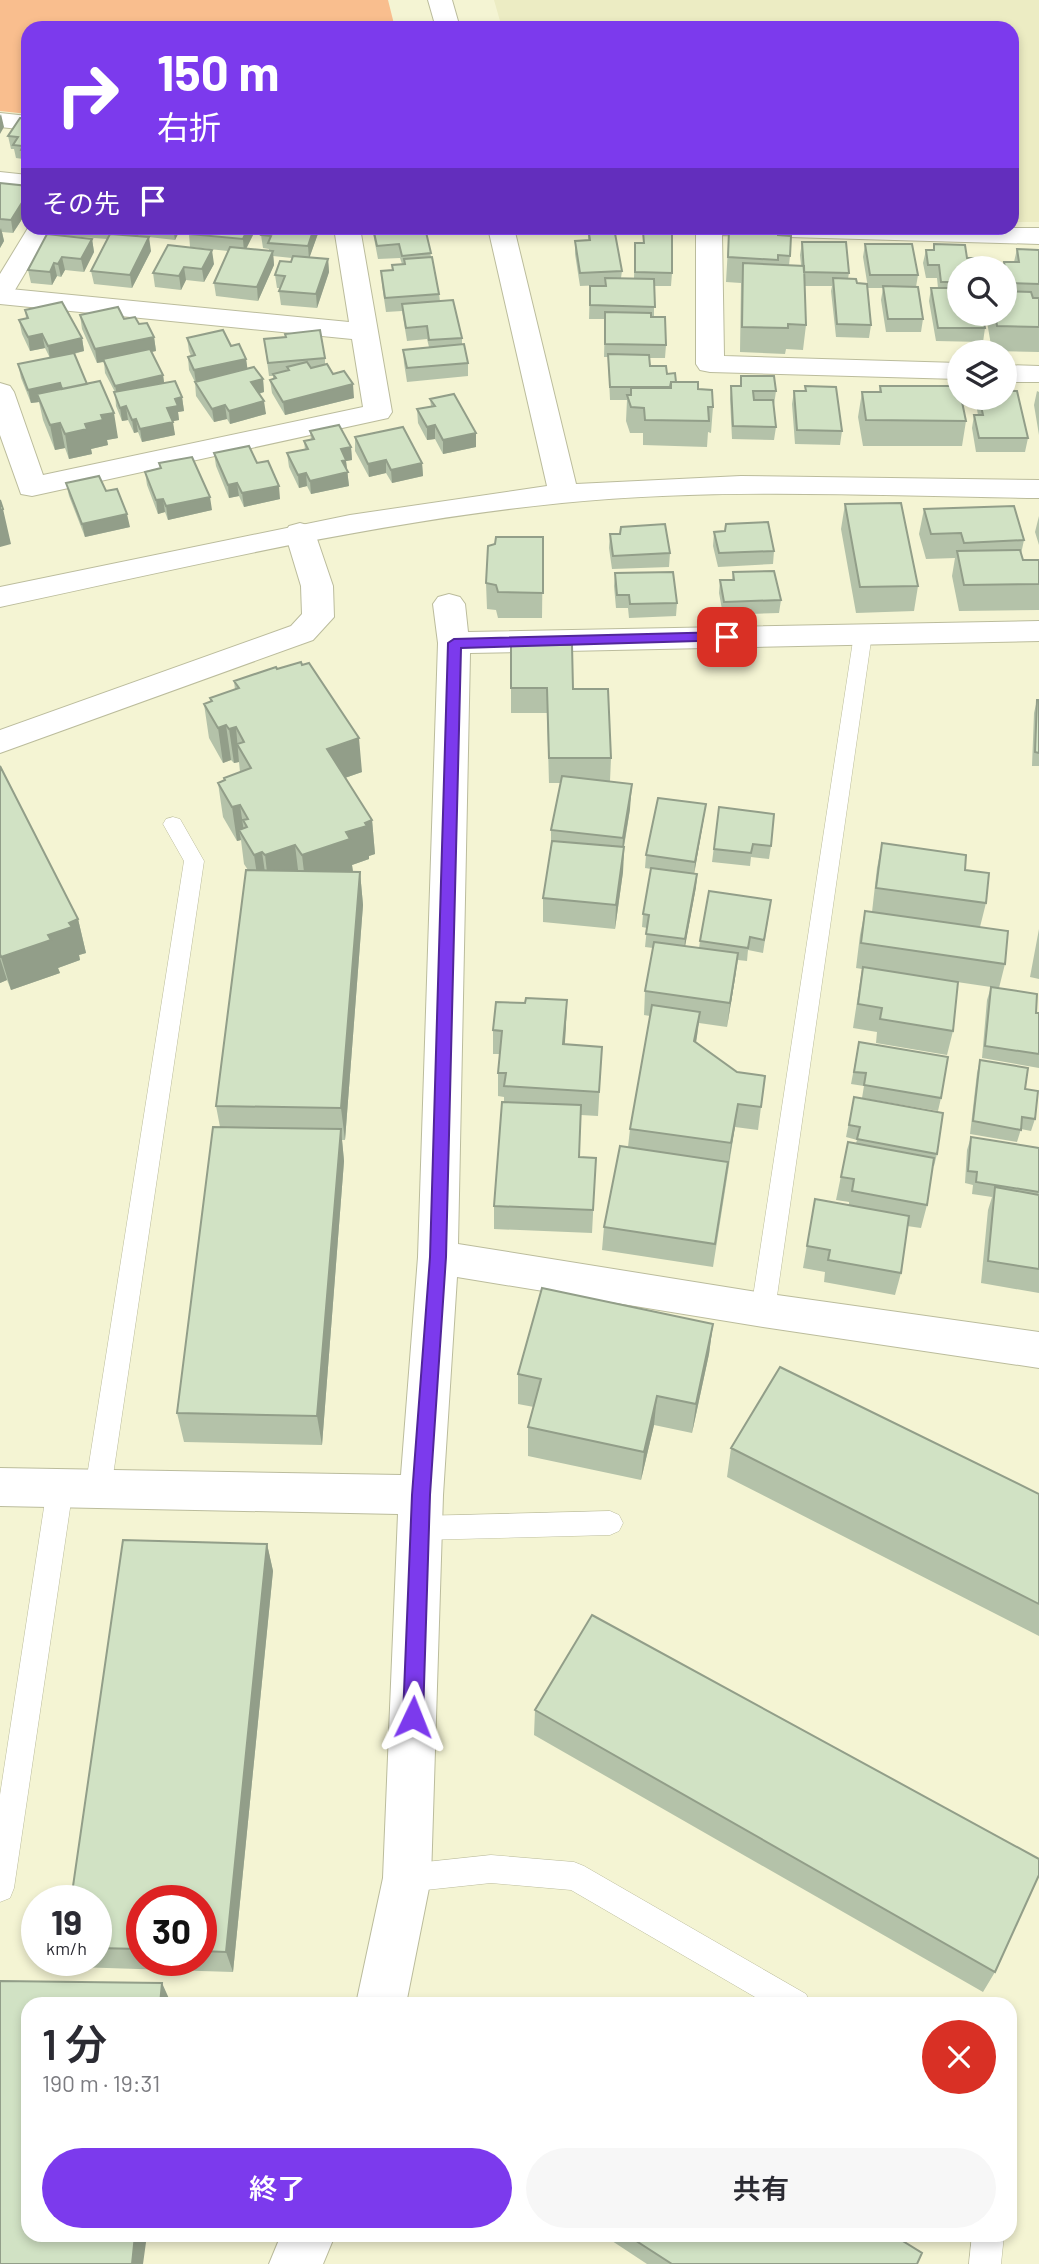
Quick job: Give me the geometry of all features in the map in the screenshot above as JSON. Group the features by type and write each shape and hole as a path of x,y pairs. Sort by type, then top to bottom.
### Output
{"street":[{"path":"440,0 446,21"},
{"path":"0,120 21,122"},
{"path":"0,180 21,182"},
{"path":"37,235 6,302 366,332"},
{"path":"0,392 32,487 378,412 348,235"},
{"path":"503,235 564,494"},
{"path":"709,235 710,364 947,372"},
{"path":"998,235 1039,236"},
{"path":"1017,373 1039,374"},
{"path":"0,597 300,533 444,509 564,494 747,486 1039,489"},
{"path":"0,742 302,633 318,617 317,586 300,533"},
{"path":"382,1997 407,1878 421,1512 438,1257 454,643 449,604"},
{"path":"454,643 1039,631"},
{"path":"438,1257 763,1310 1039,1350"},
{"path":"0,1487 79,1488 421,1512"},
{"path":"296,2264 305,2242"}],"lane":[{"path":"763,1310 863,634"},
{"path":"0,1888 79,1488 194,861 173,824"},
{"path":"421,1512 610,1523"},
{"path":"407,1878 491,1869 574,1876 784,1997"},
{"path":"985,2264 987,2242"}],"shaded area":[{"path":"0,0 388,0 393,21 21,21 21,113 0,111"},
{"path":"494,0 1039,0 1039,222 1019,222 1019,21 500,21"}],"building":[{"path":"21,118 21,146 13,145 18,137 8,136"},
{"path":"0,183 21,185 21,204 11,220 0,219"},
{"path":"46,235 92,239 81,259 62,257 58,264 54,263 50,272 28,270"},
{"path":"109,235 149,237 130,275 91,271"},
{"path":"200,235 245,235 243,239"},
{"path":"261,235 312,235 308,246 268,243 271,236"},
{"path":"375,235 427,235 431,253 402,256 399,244 377,246"},
{"path":"589,235 615,235 622,271 580,273 575,241 590,240"},
{"path":"643,235 672,235 672,273 635,272 635,243 644,243"},
{"path":"729,235 791,236 790,256 778,255 778,260 728,257"},
{"path":"802,242 846,242 849,273 804,272"},
{"path":"865,244 912,244 918,275 870,275"},
{"path":"934,244 965,245 967,256 947,256 947,282 941,282 939,265 928,265 926,250 934,250"},
{"path":"168,245 212,250 202,269 184,267 179,276 153,273"},
{"path":"230,247 273,251 257,287 214,283"},
{"path":"1017,249 1039,250 1039,284 1017,283"},
{"path":"293,256 328,259 316,294 279,291 285,276 275,275 280,261 291,262"},
{"path":"432,257 439,294 385,298 381,271 393,270 392,265 405,264 404,259"},
{"path":"743,263 804,266 806,325 788,324 788,328 742,327"},
{"path":"605,278 654,279 655,307 590,305 590,286 606,286"},
{"path":"833,278 856,279 857,283 867,284 871,325 837,324"},
{"path":"883,286 918,287 923,319 888,319"},
{"path":"931,288 947,288 947,326 985,328 938,328"},
{"path":"1017,291 1031,292 1033,298 1039,298 1039,327 997,326 1017,326"},
{"path":"453,300 462,338 429,340 427,326 406,328 402,304"},
{"path":"62,302 82,338 48,346 42,334 28,337 19,320 28,318 25,310"},
{"path":"118,307 124,319 135,317 139,324 147,323 154,337 95,349 80,315"},
{"path":"605,312 651,313 651,317 665,317 666,345 605,344"},
{"path":"223,330 231,346 239,344 246,359 194,370 188,357 195,355 187,338"},
{"path":"320,330 325,358 268,363 264,339"},
{"path":"464,344 468,363 407,368 403,350"},
{"path":"150,349 163,375 115,386 103,359"},
{"path":"74,353 87,384 62,389 60,383 28,390 18,364"},
{"path":"608,354 649,355 650,366 666,366 667,374 675,373 676,382 671,382 670,387 610,387"},
{"path":"307,362 311,368 327,364 333,374 344,371 353,384 283,402 270,380 276,378 273,374"},
{"path":"254,367 263,379 251,382 264,401 229,411 225,405 212,409 195,382"},
{"path":"741,376 774,376 776,391 753,391 754,400 773,400 776,427 733,426 731,386 741,386"},
{"path":"100,381 114,413 101,415 103,420 85,424 87,429 65,434 60,423 50,425 37,394"},
{"path":"175,381 182,397 175,399 178,406 167,408 173,422 140,429 136,419 132,420 126,406 120,408 114,392"},
{"path":"671,382 698,382 698,389 712,390 713,407 708,407 709,421 645,420 644,408 631,407 627,395 631,395 631,388 671,388"},
{"path":"805,386 836,387 842,431 797,430 794,391 806,391"},
{"path":"880,386 947,386 947,410 964,410 966,421 866,420 862,392 881,392"},
{"path":"1017,391 1028,438 979,438 974,415 983,415 982,410 1017,410"},
{"path":"454,394 476,433 443,440 435,425 427,427 417,409 435,406 430,399"},
{"path":"339,425 351,447 341,449 346,460 342,461 348,472 310,481 306,473 298,475 287,453 308,449 304,441 314,439 310,431"},
{"path":"403,427 422,463 391,470 386,460 368,464 355,437"},
{"path":"249,446 257,463 268,461 279,486 242,493 237,483 228,485 214,453"},
{"path":"192,457 210,497 166,506 163,499 156,500 145,472 161,468 159,463"},
{"path":"99,476 106,491 117,489 127,514 82,524 66,483"},
{"path":"901,503 918,586 860,587 845,504"},
{"path":"1014,506 1024,540 964,543 961,533 931,534 924,509"},
{"path":"768,522 774,551 719,553 714,532 725,531 726,524"},
{"path":"665,524 670,553 613,556 610,534 620,534 621,527"},
{"path":"496,537 543,537 543,593 498,592 496,585 486,583 488,546 495,544"},
{"path":"1020,550 1023,560 1039,560 1039,584 964,585 957,551"},
{"path":"774,571 781,600 724,602 720,580 734,580 733,572"},
{"path":"673,572 677,603 630,604 629,595 617,595 615,573"},
{"path":"511,645 572,645 573,689 608,689 611,758 549,758 547,688 511,688"},
{"path":"301,662 302,665 309,663 359,738 327,749 372,820 365,823 367,826 346,832 350,839 302,855 295,845 265,855 262,852 254,855 239,830 247,827 243,820 248,819 240,805 232,807 218,783 251,768 237,744 244,742 236,727 229,729 226,725 218,728 204,704 212,701 210,698 239,688 234,681"},
{"path":"1039,700 1039,753 1035,752"},
{"path":"0,766 78,919 69,923 72,927 48,935 51,940 1,957 0,954"},
{"path":"562,776 632,784 623,838 551,830"},
{"path":"658,798 706,804 695,862 646,855"},
{"path":"719,807 774,814 771,846 753,844 751,853 714,849"},
{"path":"552,841 624,847 616,905 543,898"},
{"path":"882,843 966,855 965,870 989,873 986,903 876,888"},
{"path":"651,868 697,874 685,939 646,934 649,915 643,914"},
{"path":"246,870 360,872 341,1108 216,1106"},
{"path":"709,891 771,900 764,940 750,937 748,948 700,941"},
{"path":"865,911 1008,931 1005,964 861,943"},
{"path":"654,942 738,953 730,1003 645,991"},
{"path":"863,967 958,982 953,1031 880,1019 882,1008 858,1004"},
{"path":"991,987 1037,994 1039,1054 985,1046"},
{"path":"526,998 567,1000 563,1044 602,1047 599,1092 504,1086 506,1073 498,1073 502,1031 493,1030 496,1002 525,1003"},
{"path":"652,1005 700,1012 694,1041 737,1072 765,1076 761,1107 738,1104 731,1143 630,1129"},
{"path":"859,1042 948,1057 941,1098 864,1085 866,1073 854,1072"},
{"path":"980,1060 1028,1068 1025,1089 1038,1091 1035,1119 1022,1117 1021,1130 973,1121"},
{"path":"854,1097 943,1113 937,1154 857,1139 860,1127 849,1125"},
{"path":"502,1102 581,1105 579,1157 596,1158 593,1210 494,1206"},
{"path":"213,1127 341,1129 317,1416 177,1413"},
{"path":"971,1137 1039,1148 1039,1192 976,1182 977,1172 968,1171"},
{"path":"848,1142 934,1158 927,1205 852,1191 854,1179 841,1177"},
{"path":"620,1146 728,1162 715,1244 604,1227"},
{"path":"995,1187 1039,1195 1039,1269 988,1261"},
{"path":"815,1199 909,1216 901,1273 828,1260 830,1250 807,1246"},
{"path":"542,1288 713,1324 696,1404 657,1396 644,1452 528,1427 541,1379 518,1374"},
{"path":"780,1367 1039,1494 1039,1604 731,1448"},
{"path":"123,1540 267,1544 226,1952 217,1952 217,1885 126,1885 126,1949 112,1948 112,1885 73,1885"},
{"path":"592,1615 1039,1859 1039,1875 995,1972 535,1710"},
{"path":"0,1981 162,1983 161,1997 21,1997 21,2242 134,2242 132,2264 0,2264"},
{"path":"638,2242 904,2242 922,2253 917,2264 672,2264"}],"route":[{"path":"413,1717 421,1495 438,1257 454,643 727,637"}]}
